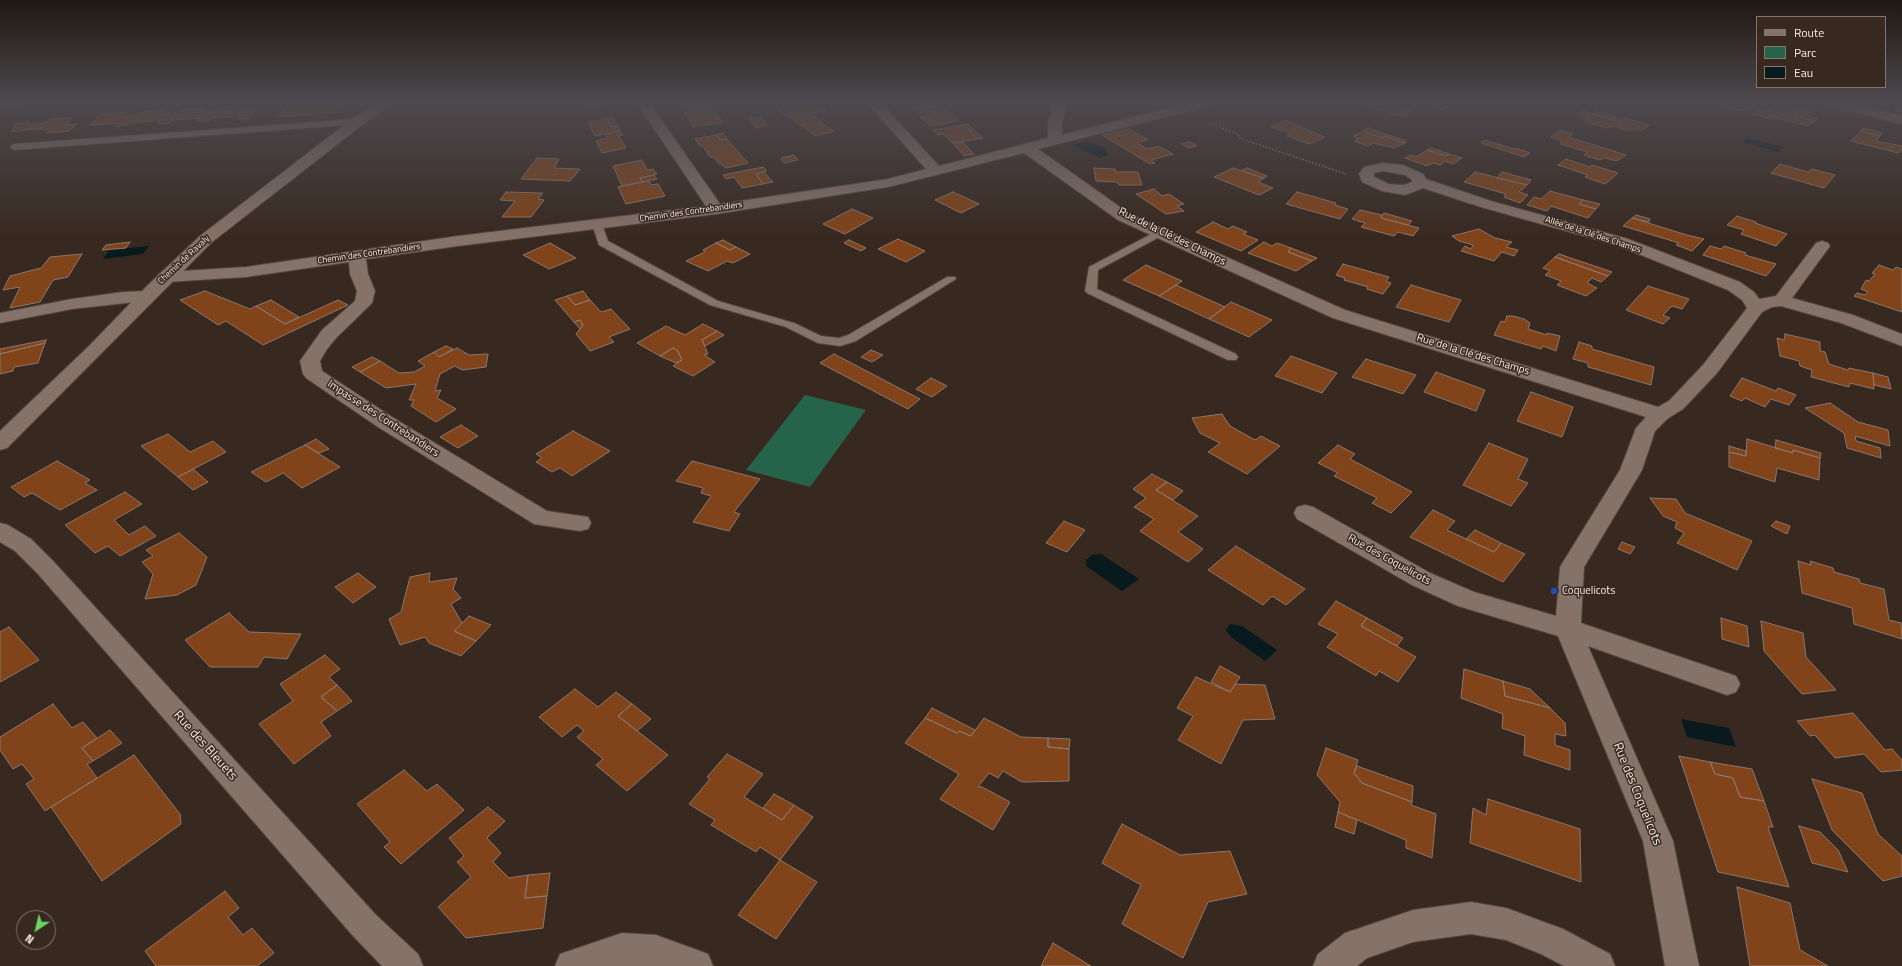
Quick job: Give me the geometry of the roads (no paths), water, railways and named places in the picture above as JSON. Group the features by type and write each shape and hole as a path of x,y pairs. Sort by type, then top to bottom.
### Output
{"street":[{"name":"Chemin de Ravaly","path":"0,443 96,350 147,296 206,239 325,147"},
{"path":"673,147 716,209"},
{"path":"914,147 935,170"},
{"name":"Chemin des Contrebandiers","path":"166,277 246,272 357,255 716,209 888,183 1031,147"},
{"name":"Rue de la Clé des Champs","path":"1027,148 1124,217 1339,314 1660,415"},
{"path":"1389,167 1410,172 1418,177 1419,182 1417,186 1412,188 1396,190 1380,186 1368,179 1366,174 1371,169 1389,167"},
{"name":"Allée de la Clé des Champs","path":"1419,182 1486,204 1622,242 1734,286 1748,296 1756,308"},
{"path":"1781,301 1822,246"},
{"name":"Impasse des Contrebandiers","path":"357,255 359,274 366,291 363,303 329,334 319,347 310,361 313,374 391,426 542,518 580,523"},
{"path":"0,318 72,304 123,297 147,296"},
{"path":"1660,415 1676,405 1710,369 1756,308 1768,302 1781,301 1847,320 1902,340"},
{"name":"Rue des Coquelicots","path":"1660,415 1646,428 1631,470 1572,567 1568,629 1658,841 1682,966"},
{"name":"Rue des Coquelicots","path":"1305,513 1421,579 1467,599 1568,629 1727,684"},
{"name":"Rue des Bleuets","path":"0,531 23,546 46,568 365,926 406,966"},
{"path":"1330,966 1357,945 1371,940 1413,926 1470,918 1506,924 1552,941 1598,966"},
{"path":"572,966 622,950 656,951 696,966"}],"lane":[{"path":"597,224 603,243 714,303 790,326 818,339 840,342 852,338 951,279"},
{"path":"1159,233 1093,269 1091,291 1232,357"}],"water":[{"path":"1077,147 1106,148 1104,150 1109,154 1100,158"},
{"path":"1760,147 1783,147 1778,152"},
{"path":"149,246 143,254 103,259 109,250"},
{"path":"1101,554 1139,579 1122,591 1086,566 1086,560 1092,555"},
{"path":"1230,624 1242,626 1277,650 1265,661 1231,637 1226,630"},
{"path":"1681,719 1729,728 1736,747 1687,737"}],"place":[{"name":"Coquelicots","path":"1554,591"}]}
